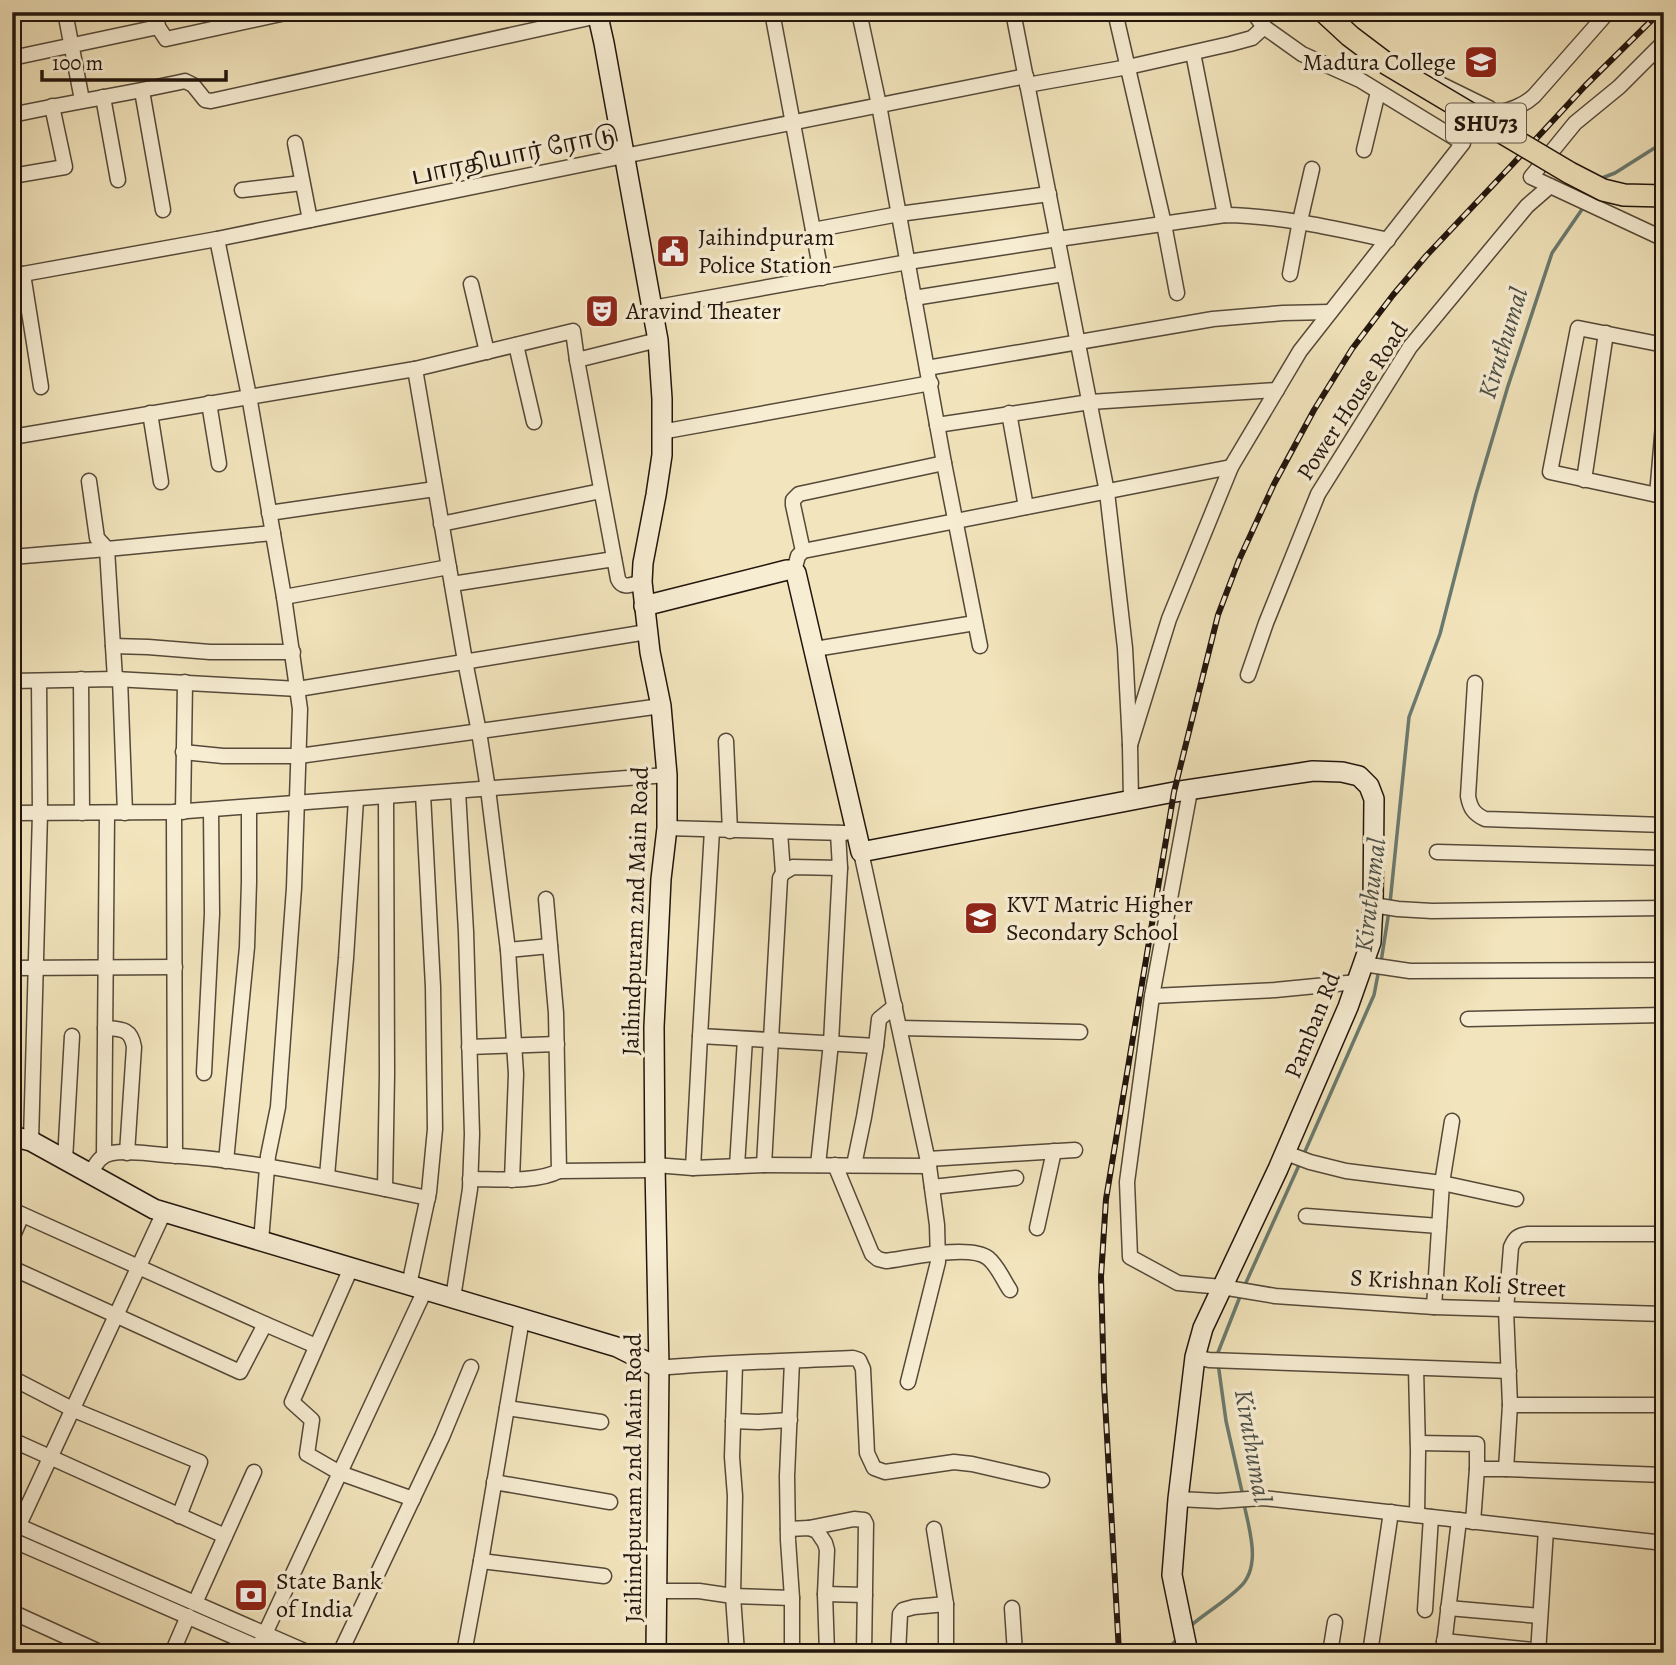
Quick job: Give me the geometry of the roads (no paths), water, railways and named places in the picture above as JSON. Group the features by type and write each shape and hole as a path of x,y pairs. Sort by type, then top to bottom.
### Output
{"main road":[{"name":"SHU73","path":"1324,12 1387,64 1570,173 1604,190 1623,195 1664,195"}],"street":[{"path":"65,12 82,100"},
{"path":"12,58 72,45 157,20 166,39 290,12"},
{"path":"772,12 822,278"},
{"path":"859,12 879,105 980,646"},
{"path":"1013,12 1107,492 1125,648 1131,801"},
{"path":"1115,12 1164,224 1177,293"},
{"path":"1130,745 1169,618 1231,467 1300,351 1463,143 1360,80 1302,54 1264,27 1253,12"},
{"path":"1339,12 1387,53 1426,77 1489,108 1494,114 1527,102 1608,12"},
{"path":"12,115 185,81 193,85 205,100 211,101 603,14"},
{"name":"Jaihindpuram 2nd Main Road","path":"603,14 604,43 657,340 662,400 662,454 642,582 647,632 661,706 667,775 667,828 661,879 654,1027 659,1368 656,1653"},
{"name":"பாரதியார் ரோடு","path":"18,275 217,239 879,105 1027,80 1128,67 1252,38 1264,27"},
{"path":"1664,41 1619,87 1575,123 1531,177 1664,239"},
{"path":"1192,53 1225,215"},
{"path":"142,91 163,210"},
{"path":"1364,150 1378,92"},
{"path":"103,97 118,180"},
{"path":"12,176 65,167 52,106"},
{"path":"295,144 310,220"},
{"path":"1290,274 1312,169"},
{"path":"242,190 302,183"},
{"name":"Power House Road","path":"1248,675 1318,494 1410,347 1527,206 1550,186"},
{"path":"813,230 899,214 1049,194"},
{"path":"652,308 908,262 1225,215 1300,221 1388,240"},
{"path":"217,239 270,513 300,709 294,888 278,1107 268,1161 261,1241"},
{"path":"914,298 1064,274"},
{"path":"18,275 41,387"},
{"path":"471,284 487,352"},
{"path":"927,368 1213,319 1330,312"},
{"path":"1664,345 1578,328 1550,472 1660,495 1664,413"},
{"path":"12,437 415,369 573,331 618,579 624,586 642,582"},
{"path":"1584,480 1606,333"},
{"path":"577,360 657,340"},
{"path":"516,345 534,422"},
{"path":"415,369 479,732 508,950 516,1074 512,1180"},
{"path":"661,432 931,383"},
{"path":"937,425 1090,402 1277,390"},
{"path":"209,403 219,464"},
{"path":"150,413 161,482"},
{"path":"1009,413 1026,507"},
{"path":"803,551 793,505 793,500 799,494 944,463"},
{"path":"908,1382 938,1262 932,1187 900,1028 852,840 815,649 794,571 798,556 803,551 1231,467"},
{"path":"89,481 97,537 107,548 125,813"},
{"path":"270,513 435,489"},
{"path":"442,524 601,491"},
{"path":"12,557 273,533"},
{"path":"452,584 614,559"},
{"path":"284,597 449,567"},
{"path":"644,606 787,570 794,571"},
{"path":"815,649 975,623"},
{"path":"12,681 118,679 298,688 647,632"},
{"path":"113,646 241,653 293,652"},
{"path":"82,680 82,813"},
{"path":"40,681 36,969 26,1134 66,1145 90,1174 154,1209 617,1347 659,1368 853,1358 859,1360 862,1363 867,1453 870,1463 878,1470 885,1472 954,1462 1042,1480"},
{"path":"174,1152 178,812 183,752 184,682"},
{"path":"1475,683 1468,796 1475,814 1485,819 1664,825"},
{"path":"183,752 223,756 299,756 661,706"},
{"path":"726,741 730,831"},
{"name":"Pamban Rd","path":"852,840 1131,801 1313,771 1342,772 1359,776 1369,786 1374,799 1378,905 1364,971 1290,1154 1227,1288 1203,1328 1202,1359 1178,1499 1172,1575 1188,1652"},
{"path":"12,813 178,812 667,775"},
{"path":"453,1298 469,1189 472,1134 458,791"},
{"path":"1190,791 1152,996 1275,990 1364,971 1390,969 1664,970"},
{"path":"262,1646 340,1473 417,1288 435,1129 433,987 423,794"},
{"path":"385,1184 386,797"},
{"path":"327,1172 346,958 356,799"},
{"path":"226,1155 247,947 248,807"},
{"path":"204,1073 212,914 211,810"},
{"path":"90,1174 104,1149 107,813"},
{"path":"667,828 780,832 852,840"},
{"path":"693,1168 712,830"},
{"path":"780,832 783,873"},
{"path":"818,1165 831,1043 840,868 852,840"},
{"path":"1437,852 1664,858"},
{"path":"764,1165 780,878 793,867 840,868"},
{"path":"545,898 557,1044 559,1171"},
{"path":"1378,905 1432,911 1664,908"},
{"path":"508,950 550,946"},
{"path":"12,968 175,967"},
{"name":"S Krishnan Koli Street","path":"1152,996 1126,1182 1130,1257 1178,1283 1275,1296 1434,1307 1664,1314"},
{"path":"854,1165 879,1019 895,1006"},
{"path":"1468,1019 1664,1016"},
{"path":"105,1028 128,1032 134,1047 127,1148"},
{"path":"900,1028 1080,1032"},
{"path":"66,1145 72,1036"},
{"path":"700,1037 876,1045"},
{"path":"737,1166 745,1039"},
{"path":"469,1047 557,1044"},
{"path":"1434,1307 1442,1183 1452,1121"},
{"path":"104,1149 112,1153 127,1148 226,1155 429,1192"},
{"path":"469,1189 550,1176 559,1171 928,1162 1075,1150"},
{"path":"1037,1228 1054,1151"},
{"path":"1290,1154 1346,1171 1442,1183 1517,1199"},
{"path":"835,1165 872,1254 878,1259 886,1261 938,1253 975,1253 987,1257 995,1265 1010,1290"},
{"path":"932,1187 1016,1178"},
{"path":"12,1238 17,1212 316,1346"},
{"path":"13,1534 52,1458 164,1212"},
{"path":"1306,1216 1439,1226"},
{"path":"1506,1469 1510,1405 1506,1310 1511,1247 1514,1240 1519,1235 1664,1234"},
{"path":"12,1268 240,1372 265,1324"},
{"path":"351,1268 292,1402 312,1420 307,1454 340,1473 412,1499"},
{"path":"464,1653 522,1319"},
{"path":"1202,1359 1509,1371"},
{"path":"792,1361 787,1476 792,1653"},
{"path":"735,1364 732,1457 735,1496 733,1596 737,1653"},
{"path":"340,1653 442,1437 471,1367"},
{"path":"1416,1368 1424,1516 1425,1610"},
{"path":"12,1378 74,1410 200,1462 179,1516"},
{"path":"1510,1405 1664,1405"},
{"path":"507,1408 601,1422"},
{"path":"733,1421 790,1420"},
{"path":"12,1440 225,1536"},
{"path":"1418,1443 1477,1444 1477,1469 1448,1608 1444,1647 1562,1653"},
{"path":"1477,1469 1664,1475"},
{"path":"172,1653 254,1472"},
{"path":"495,1482 610,1502"},
{"path":"1178,1499 1263,1498 1664,1544"},
{"path":"1370,1653 1391,1512"},
{"path":"788,1529 809,1528 854,1519 864,1520 864,1653"},
{"path":"809,1528 817,1531 827,1550 827,1653"},
{"path":"934,1529 946,1605 946,1653"},
{"path":"1538,1651 1546,1530"},
{"path":"13,1534 149,1583 191,1609 262,1646 309,1653"},
{"path":"13,1534 191,1609"},
{"path":"481,1561 604,1576"},
{"path":"658,1591 699,1591 733,1596 792,1598"},
{"path":"825,1594 865,1595"},
{"path":"898,1653 903,1610 946,1605"},
{"path":"1012,1608 1015,1653"},
{"path":"1448,1608 1540,1616"},
{"path":"12,1612 102,1653"},
{"path":"1330,1653 1335,1622"}],"waterway":[{"name":"Kiruthumal","path":"1600,181 1664,142"},
{"name":"Kiruthumal","path":"1390,903 1409,717 1440,634 1476,494 1552,253 1585,205"},
{"name":"Kiruthumal","path":"1381,962 1389,911"},
{"name":"Kiruthumal","path":"1303,1156 1374,995 1379,969"},
{"name":"Kiruthumal","path":"1244,1287 1300,1163"},
{"name":"Kiruthumal","path":"1217,1355 1241,1294"},
{"name":"Kiruthumal","path":"1218,1363 1226,1421 1243,1496"},
{"name":"Kiruthumal","path":"1188,1628 1240,1587 1247,1578 1251,1569 1252,1547 1244,1504"},
{"name":"Kiruthumal","path":"1168,1653 1178,1638"}],"railway":[{"path":"1119,1653 1104,1383 1101,1277 1106,1199 1174,792 1218,615 1239,560 1274,484 1314,410 1352,349 1426,256 1585,86 1660,12"}],"place":[{"name":"Madura College","path":"1481,62"},
{"name":"Jaihindpuram Police Station","path":"673,251"},
{"name":"Aravind Theater","path":"602,311"},
{"name":"KVT Matric Higher Secondary School","path":"981,918"},
{"name":"State Bank of India","path":"251,1595"}]}
